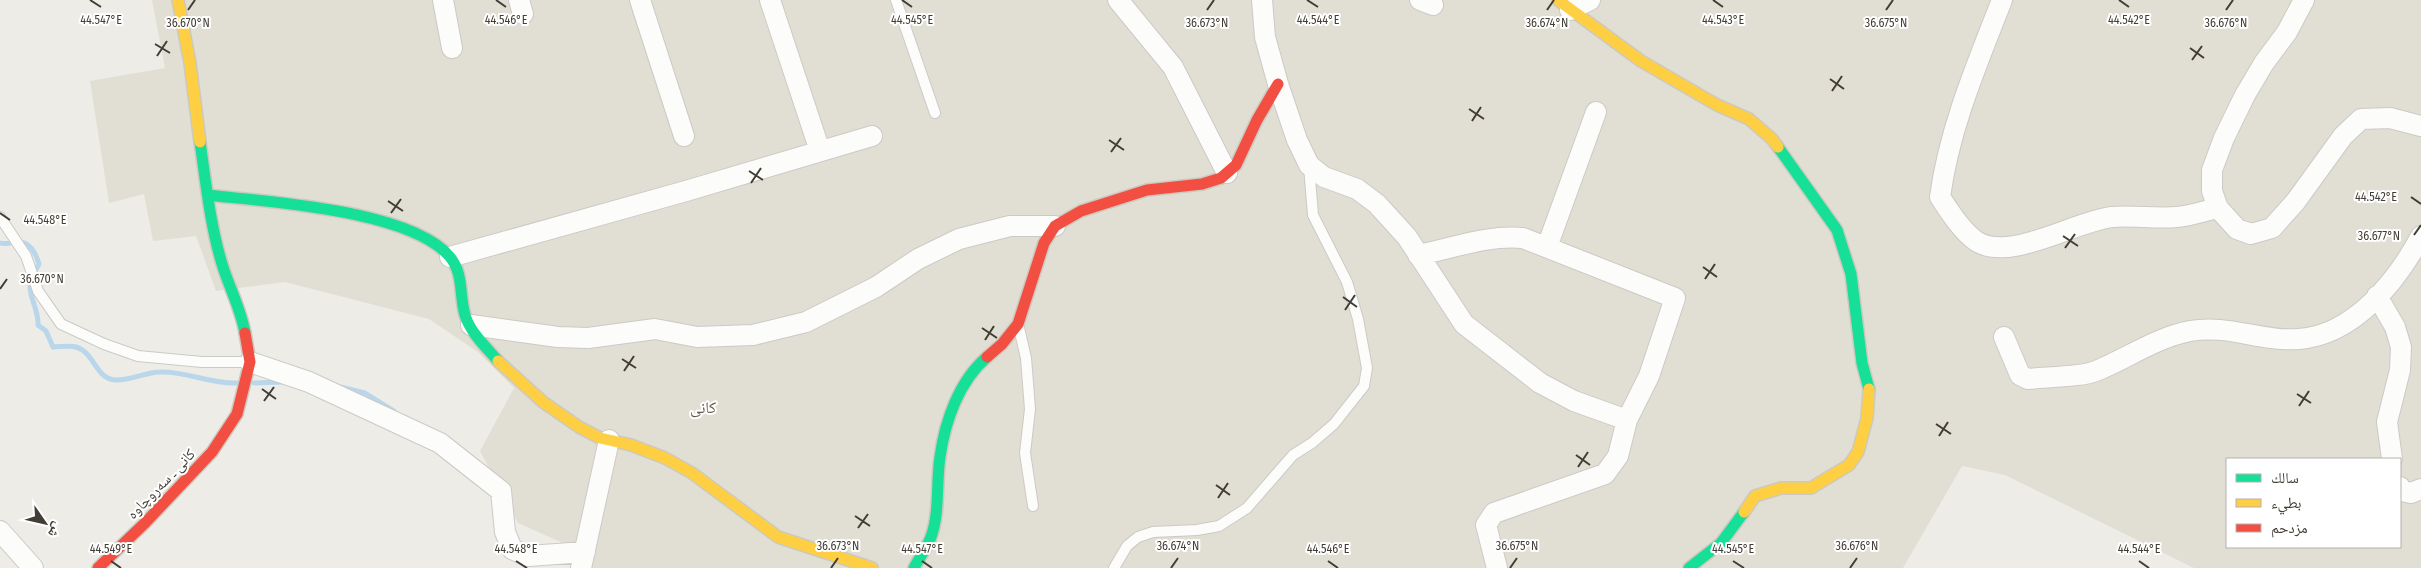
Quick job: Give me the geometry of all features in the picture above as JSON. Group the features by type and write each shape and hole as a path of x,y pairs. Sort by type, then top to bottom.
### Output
{"street":[{"path":"178,0 190,63 211,221 222,264 243,321 250,362 310,382 440,443 501,491 505,532 512,549 528,556 583,560 609,440"},
{"path":"443,0 452,48"},
{"path":"640,0 684,136"},
{"path":"770,0 820,151"},
{"path":"1118,0 1172,67 1227,173"},
{"path":"1262,0 1265,37 1278,84 1297,140 1309,165 1324,177 1357,189 1377,204 1407,237 1464,324 1540,383 1574,401 1626,420"},
{"path":"1564,5 1590,0"},
{"path":"2002,0 1958,118 1943,171 1940,197 1957,222 1970,235 1977,241 1996,246 2024,245 2070,227 2111,217 2178,217 2218,208"},
{"path":"2304,0 2287,32 2255,79 2224,138 2212,170 2212,191 2218,208 2237,229 2251,234 2272,228 2296,201 2343,136 2361,119 2390,118 2421,126"},
{"path":"1564,5 1641,61 1717,105 1749,119 1772,139 1837,230 1851,274 1862,363 1869,390 1867,418 1858,452 1849,465 1812,488 1781,488 1755,496 1721,544 1689,568"},
{"path":"914,568 931,537 938,502 940,456 948,422 961,389 980,363 1002,344 1018,324 1044,243 1055,226 1081,211 1147,190 1202,184 1221,178 1236,165 1257,120 1278,84"},
{"path":"1547,247 1596,112"},
{"path":"450,257 677,194 872,136"},
{"path":"208,195 324,209 379,220 426,236 450,257 460,276 465,316 471,326 502,366 543,402 578,428 665,458 692,473 778,537 872,568"},
{"path":"471,326 558,337 588,338 655,329 698,337 753,334 806,322 876,287 918,259 959,239 1010,226 1055,226"},
{"path":"2004,337 2020,375 2028,378 2094,372 2165,336 2192,331 2219,328 2250,334 2298,339 2329,333 2354,318 2377,296 2410,257 2421,236"},
{"path":"1418,255 1479,240 1503,237 1523,238 1675,298 1649,376 1626,420 1618,456 1605,474 1494,513 1486,525 1497,568"},
{"path":"2377,296 2395,327 2401,347 2400,370 2387,422 2392,458"},
{"name":"کانی ـ سەروچاوە","path":"98,568 145,523 212,452 237,414 250,362"},
{"path":"2401,488 2411,493 2421,489"},
{"path":"0,531 32,568"}],"lane":[{"path":"896,0 935,113"},
{"path":"1114,568 1127,546 1138,536 1153,532 1198,530 1219,526 1247,508 1293,455 1312,443 1334,424 1364,386 1367,368 1358,319 1347,282 1313,215 1309,165"},
{"path":"0,217 26,256 38,291 61,324 104,344 138,356 202,362 250,362"},
{"path":"1018,324 1026,358 1030,409 1025,452 1033,506"}],"shaded area":[{"path":"152,0 2421,0 2421,568 2194,568 2005,475 1962,466 1903,568 571,568 574,548 518,523 480,451 514,388 478,352 429,319 285,282 216,291 196,236 153,241 144,194 109,203 90,81 165,68"}],"waterway":[{"path":"0,243 22,242 29,246 36,256 39,264 32,277 30,289 38,325 46,331 53,347 73,346 82,350 103,375 115,380 155,372 170,372 217,382 236,383"},
{"path":"254,383 283,382"},
{"path":"336,386 365,393 394,411"}],"traffic: fast":[{"path":"200,142 214,234 225,273 241,315 245,333"},
{"path":"1778,147 1837,230 1851,274 1862,363 1869,389"},
{"path":"208,195 301,205 337,211 404,228 431,241 450,257 454,264 459,278 467,321 479,339 498,361"},
{"path":"914,568 929,541 934,527 942,443 950,416 961,390 977,367 987,357"},
{"path":"1689,568 1721,543 1744,512"}],"traffic: slow":[{"path":"178,0 190,63 200,142"},
{"path":"1558,0 1641,61 1717,105 1749,119 1772,139 1778,147"},
{"path":"498,361 543,402 579,427 600,438 631,445 665,458 692,473 778,537 872,568"},
{"path":"1744,512 1755,496 1781,488 1811,488 1849,465 1858,452 1867,418 1869,389"}],"traffic: jam":[{"path":"987,357 1002,344 1018,324 1044,243 1055,226 1081,211 1147,190 1202,184 1221,178 1236,165 1257,120 1278,84"},
{"path":"98,568 145,523 212,452 237,414 250,362 245,333"}],"district":[{"name":"کانی","path":"703,407"}]}
